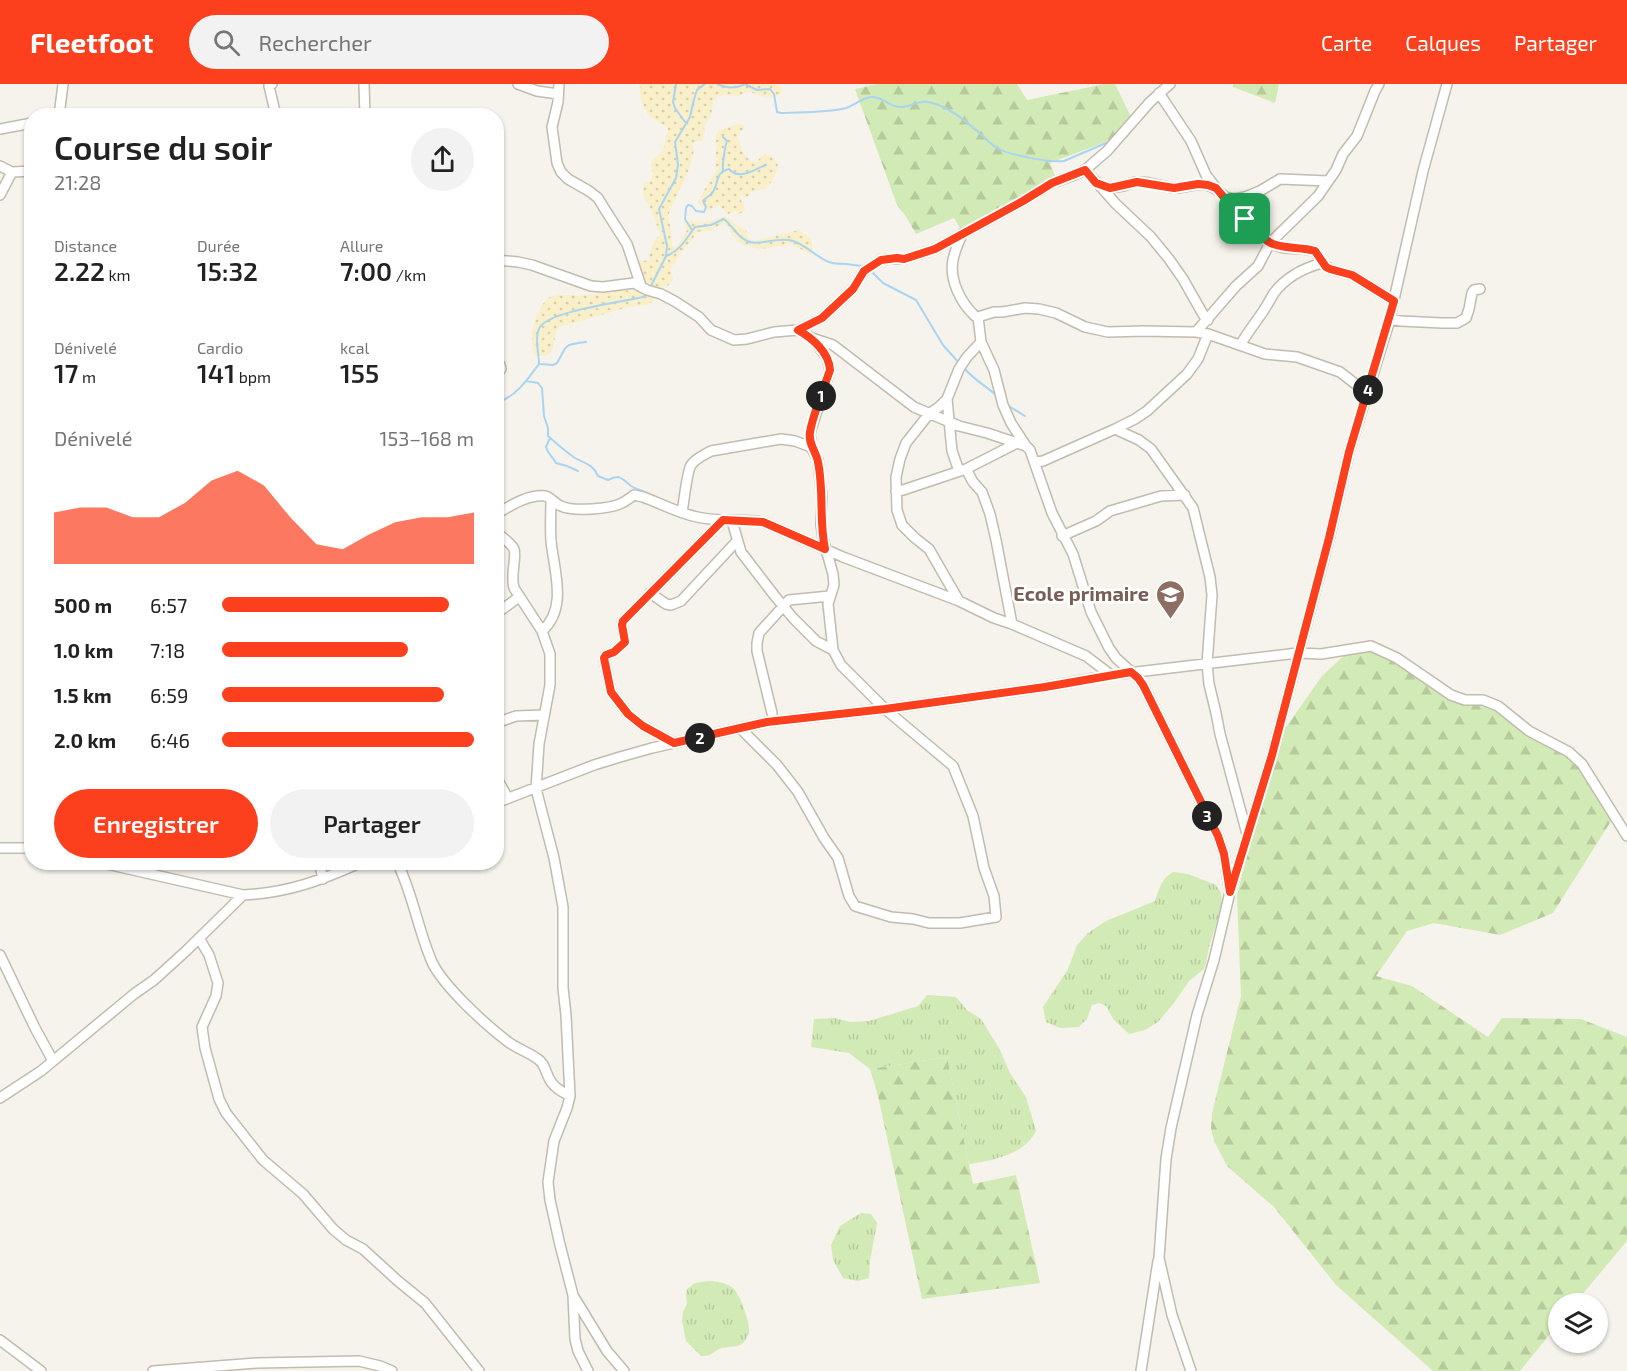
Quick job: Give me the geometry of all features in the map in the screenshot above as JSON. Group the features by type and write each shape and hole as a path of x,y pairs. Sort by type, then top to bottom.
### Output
{"street":[{"path":"60,108 63,84"},
{"path":"364,84 365,108"},
{"path":"518,84 537,91 559,89 552,132 557,164 568,179 598,198 627,244 641,286"},
{"path":"504,261 532,265 591,286 603,287 634,283 676,302 699,317 711,330 734,340 798,330 822,318 853,289 864,271 881,260 904,259 935,249 1052,183 1085,170 1107,151 1159,93 1170,84"},
{"path":"1196,332 1236,286 1258,266 1270,243 1318,196 1343,154 1357,136 1379,84"},
{"path":"1191,1371 1172,1315 1159,1258 1166,1159 1171,1128 1197,1016 1214,960 1230,892 1272,755 1349,452 1394,301 1423,171 1447,84"},
{"path":"270,85 274,108"},
{"path":"1159,93 1191,141 1206,175 1257,232 1270,243 1284,248 1315,251 1330,269 1352,275 1394,301"},
{"path":"0,129 24,124"},
{"path":"0,166 12,172 24,171"},
{"path":"1085,170 1151,237 1183,279 1208,320"},
{"path":"0,195 12,172"},
{"path":"1224,197 1234,199 1245,197 1280,179 1328,182"},
{"path":"1100,186 1115,188 1137,182 1174,188 1198,184 1216,188"},
{"path":"963,232 952,262 952,273 958,292 972,315 978,317 994,312 1024,308 1039,309 1056,313 1085,327 1108,332 1208,334 1265,354 1297,357 1340,372 1367,393"},
{"path":"1240,345 1276,291 1287,280 1322,262"},
{"path":"1389,319 1457,322 1466,318 1472,293 1474,290 1480,290"},
{"path":"978,317 981,342 994,370 1003,405 1011,423 1033,455 1052,513 1073,554 1091,612 1108,648 1143,685 1218,836 1224,854 1230,892"},
{"path":"798,330 812,338 833,345 914,407 949,423 1026,446"},
{"path":"1035,462 1043,461 1115,429 1147,411 1187,374 1198,359 1208,334"},
{"path":"740,728 777,765 798,792 838,858 849,896 855,906 891,917 929,923 960,923 996,917 994,896 984,868 973,816 952,766 885,709 841,665 833,650 829,612 830,596 834,585 833,574 825,549 821,525 822,498 818,460 811,447 810,433 830,370 827,358 812,338"},
{"path":"959,601 929,549 902,525 897,510 897,471 906,443 929,414 947,399 959,369 981,342"},
{"path":"947,399 952,451 963,470 982,492 990,514 1012,624"},
{"path":"1115,429 1148,446 1193,508 1210,577 1212,595 1207,664 1210,694 1247,834"},
{"path":"682,512 688,469 692,462 701,456 711,451 781,440 795,441 811,447"},
{"path":"896,490 903,490 963,470 1016,444"},
{"path":"504,509 519,501 541,496 547,496 565,508 612,507 634,495 697,517 763,522 825,549 959,601 1086,656 1111,675"},
{"path":"1062,536 1096,521 1110,511 1161,496 1185,495"},
{"path":"542,631 552,620 557,599 551,542 551,499"},
{"path":"728,521 741,552 783,606 816,640 833,650"},
{"path":"674,743 643,726 628,714 611,692 604,658 625,642 623,621 728,521"},
{"path":"504,539 513,547 515,558 512,581 519,597 542,631 550,654 550,685 538,759 536,789 554,858 563,907 563,988 570,1096 554,1141 548,1182 560,1245 573,1295 575,1339 588,1371"},
{"path":"650,593 671,605 681,601 737,541"},
{"path":"772,713 757,643 759,633 789,600 830,596"},
{"path":"504,608 519,597"},
{"path":"504,800 594,765 652,748 767,722 885,709 1045,687 1131,672 1299,653 1321,654 1371,646 1397,658 1451,695 1465,700 1483,700 1498,706 1529,731 1569,752 1582,764 1627,836"},
{"path":"504,720 516,716 544,715"},
{"path":"504,791 508,798"},
{"path":"0,848 24,848"},
{"path":"133,870 243,895 289,890 344,870"},
{"path":"321,870 323,879"},
{"path":"401,870 433,963 447,984 508,1042 542,1062 550,1082 570,1096"},
{"path":"0,1098 41,1071 154,980 243,895"},
{"path":"199,938 209,955 218,983 216,996 202,1027 205,1048 225,1113 263,1160 303,1194 333,1229 363,1250 425,1303 479,1371"},
{"path":"0,955 34,1028 53,1061"},
{"path":"1141,1371 1156,1265 1159,1258"},
{"path":"573,1295 607,1351 624,1371"},
{"path":"0,1340 41,1371"},
{"path":"153,1371 257,1363 359,1360 392,1371"}],"green space":[{"path":"877,84 1017,84 1027,100 1115,84 1133,121 1116,138 1050,163 1057,181 963,233 954,218 916,234 897,205 855,89"},
{"path":"1233,84 1279,84 1275,103 1233,87"},
{"path":"1371,648 1397,660 1451,697 1483,702 1569,752 1613,818 1553,913 1500,935 1434,923 1407,931 1376,976 1412,986 1488,1037 1502,1018 1581,1019 1627,1037 1627,1241 1583,1293 1548,1293 1548,1336 1520,1371 1433,1371 1336,1285 1274,1207 1227,1166 1214,1141 1211,1128 1212,1113 1241,996 1237,895 1277,740 1322,676 1349,651"},
{"path":"1173,872 1188,874 1216,885 1221,893 1222,905 1204,969 1189,981 1158,1022 1145,1030 1129,1034 1114,1020 1106,1006 1099,1003 1092,1005 1087,1019 1079,1027 1060,1028 1046,1022 1043,1007 1068,969 1077,945 1088,933 1106,921 1155,901 1163,881"},
{"path":"927,995 956,997 967,1010 981,1019 999,1048 1010,1073 1026,1097 1036,1131 1024,1146 1016,1151 998,1158 969,1164 947,1057 870,1069 849,1053 811,1047 814,1019 869,1021 918,1006"},
{"path":"947,1057 973,1184 1016,1175 1040,1283 922,1299 878,1096 870,1069"},
{"path":"861,1213 871,1214 877,1223 869,1278 858,1281 843,1278 833,1260 831,1245 840,1226"},
{"path":"708,1281 729,1285 734,1289 744,1310 749,1333 744,1342 739,1345 719,1349 708,1356 701,1356 686,1341 682,1321 687,1304 687,1289 695,1283"}],"sand":[{"path":"640,84 763,84 777,85 782,88 780,95 772,97 749,91 739,96 724,95 713,101 711,117 704,128 702,141 693,144 694,151 688,172 668,217 672,245 676,248 687,230 683,221 710,222 724,216 746,230 748,238 754,241 799,230 812,239 812,255 791,244 760,249 741,244 732,235 727,225 723,224 711,230 697,232 672,265 673,279 668,286 661,288 652,302 560,327 556,332 552,352 545,356 533,355 534,326 541,307 548,298 556,295 636,291 642,285 637,262 649,260 654,242 661,235 643,196 643,184 650,181 653,176 651,164 653,159 663,151 668,129 651,117 645,109 640,95"},
{"path":"738,124 745,128 737,135 745,155 756,162 766,154 774,158 778,165 777,170 773,180 766,187 752,191 746,199 741,195 739,197 745,211 739,214 735,211 728,214 719,205 709,211 699,204 699,199 716,171 716,135 719,130"}],"waterway":[{"path":"676,84 673,102 685,122"},
{"path":"650,288 666,256 667,246 659,209 676,178 678,165 675,142 690,117 697,90 705,84"},
{"path":"717,84 731,87 745,84"},
{"path":"745,84 757,90 770,89 774,94 777,112 781,113 838,110 871,97 879,98 897,107 921,102 936,104 957,115 997,148 1040,160 1064,161 1106,143"},
{"path":"723,137 727,141 723,170"},
{"path":"692,230 685,219 686,208 688,205 696,211 704,212 706,207 703,201 714,191 721,173 729,169 742,174 766,165"},
{"path":"666,256 679,248 695,227 711,225 724,219 740,237 752,243 793,241 831,263 865,266"},
{"path":"869,269 883,283 916,300 943,345 960,364"},
{"path":"504,400 526,382 539,364 537,335 540,327 546,321 571,312 643,297 649,293"},
{"path":"540,364 553,365 557,363 566,347 586,342"},
{"path":"964,368 996,395"},
{"path":"526,381 538,383 542,388 548,436 572,456 591,467 598,476 608,480 618,477 649,495"},
{"path":"1007,405 1025,416"},
{"path":"550,438 546,447 556,463 578,471"}],"place":[{"name":"Ecole primaire","path":"1170,620"}],"route":[{"path":"1085,170 1100,186 1110,188 1137,182 1174,188 1198,184 1208,185 1216,188 1245,219 1270,243 1284,248 1315,251 1326,267 1352,275 1394,301 1349,452 1272,755 1230,892 1224,854 1218,836 1143,685 1131,672 1045,687 885,709 767,722 674,743 643,726 628,714 611,692 604,658 625,642 623,621 723,520 763,522 825,549 821,525 822,498 818,460 811,447 810,433 830,364 812,338 798,330 822,318 853,289 864,271 881,260 904,259 935,249 1052,183 1085,170"}]}
